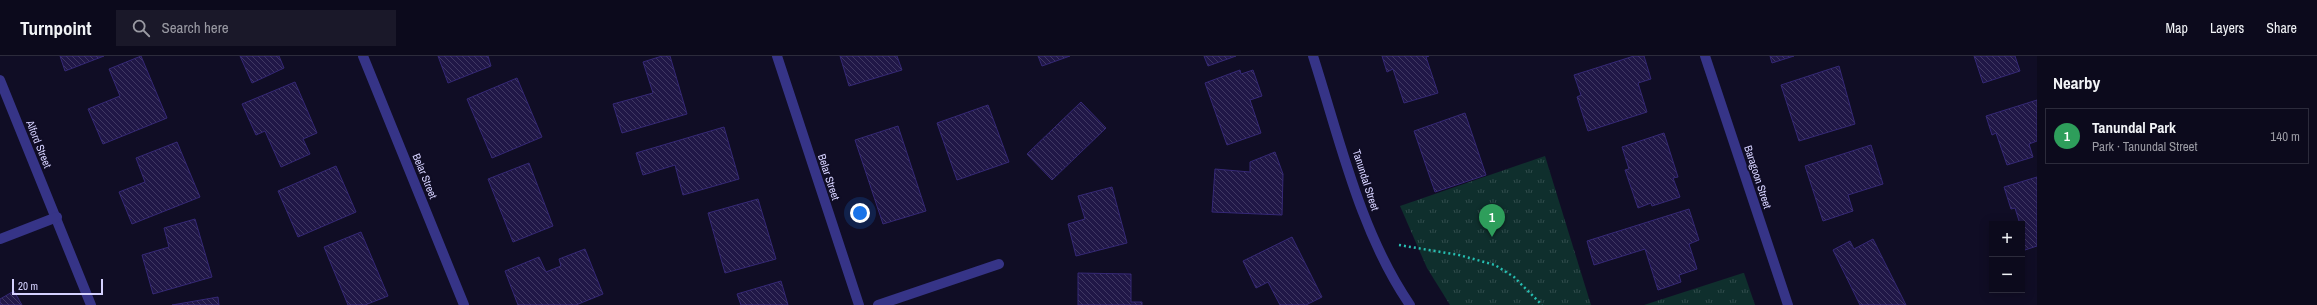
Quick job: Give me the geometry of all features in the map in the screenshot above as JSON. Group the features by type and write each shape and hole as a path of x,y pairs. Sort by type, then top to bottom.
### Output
{"street":[{"name":"Belar Street","path":"363,56 464,305"},
{"name":"Belar Street","path":"777,56 858,305"},
{"name":"Tanundal Street","path":"1313,56 1362,208 1379,252 1410,305"},
{"name":"Baragoon Street","path":"1705,56 1788,305"},
{"name":"Alford Street","path":"0,80 91,305"},
{"path":"0,240 56,217"},
{"path":"878,305 999,264"}],"path":[{"path":"1379,252 1402,244 1459,255 1495,266 1514,277 1542,305"}],"green space":[{"path":"1545,156 1591,305 1450,305 1427,268 1400,206"},
{"path":"1743,273 1755,305 1644,305"}],"building":[{"path":"60,56 104,56 65,71"},
{"path":"141,56 167,118 103,144 88,109 120,96 109,69"},
{"path":"240,56 279,56 284,68 252,83"},
{"path":"438,56 488,56 491,66 448,83"},
{"path":"662,56 670,56 687,114 622,133 613,104 653,93 643,62"},
{"path":"840,56 897,56 902,70 849,86"},
{"path":"1038,56 1070,56 1042,66"},
{"path":"1204,56 1236,56 1208,66"},
{"path":"1382,56 1429,56 1426,57 1438,93 1404,103 1393,69 1387,72"},
{"path":"1634,56 1644,56 1651,79 1638,83 1647,112 1588,131 1577,97 1581,95 1574,75"},
{"path":"1770,56 1794,56 1772,63"},
{"path":"1974,56 2015,56 2020,71 1983,83"},
{"path":"1839,66 1855,124 1799,141 1781,85"},
{"path":"1240,70 1241,74 1253,70 1262,96 1250,100 1261,133 1227,145 1205,83"},
{"path":"517,78 542,137 492,158 467,99"},
{"path":"295,82 317,133 303,139 310,154 281,167 265,131 256,135 242,104"},
{"path":"2037,100 2037,141 2029,144 2033,157 2007,165 1996,133 1992,135 1986,116"},
{"path":"1081,102 1106,128 1052,180 1027,154"},
{"path":"988,105 1009,162 957,180 937,123"},
{"path":"1465,113 1486,175 1435,192 1414,131"},
{"path":"898,126 926,211 883,224 855,140"},
{"path":"724,127 739,179 683,195 675,165 643,175 636,153"},
{"path":"1664,133 1678,177 1673,178 1680,197 1652,206 1651,203 1638,208 1625,170 1629,169 1622,147"},
{"path":"177,142 200,197 132,224 119,192 145,182 136,158"},
{"path":"1871,145 1883,184 1848,195 1853,211 1823,221 1805,166"},
{"path":"1275,152 1283,174 1282,215 1212,212 1215,169 1250,172 1250,162"},
{"path":"529,163 553,226 513,242 488,179"},
{"path":"336,166 356,212 298,237 278,191"},
{"path":"2037,177 2037,246 2025,250 2025,221 2019,221 2015,208 2011,209 2004,187"},
{"path":"1112,187 1127,243 1076,256 1068,224 1085,219 1078,196"},
{"path":"758,199 776,259 725,273 708,213"},
{"path":"1689,209 1699,240 1689,244 1697,269 1679,275 1681,282 1658,290 1645,249 1594,265 1587,241"},
{"path":"195,219 212,277 153,294 142,255 169,247 164,228"},
{"path":"361,232 388,296 365,305 348,305 324,247"},
{"path":"1292,237 1322,297 1306,305 1280,305 1268,282 1256,288 1243,261"},
{"path":"1873,239 1906,305 1860,305 1833,250 1850,241 1854,249"},
{"path":"585,249 603,294 576,305 518,305 505,271 539,257 546,272 561,266 559,259"},
{"path":"1078,273 1131,274 1131,302 1142,302 1142,305 1078,305"},
{"path":"781,281 788,305 741,305 737,294"},
{"path":"14,291 22,305 0,305 0,299"},
{"path":"218,297 219,305 172,305"}],"place":[{"name":"Tanundal Park","path":"1492,237"}]}
